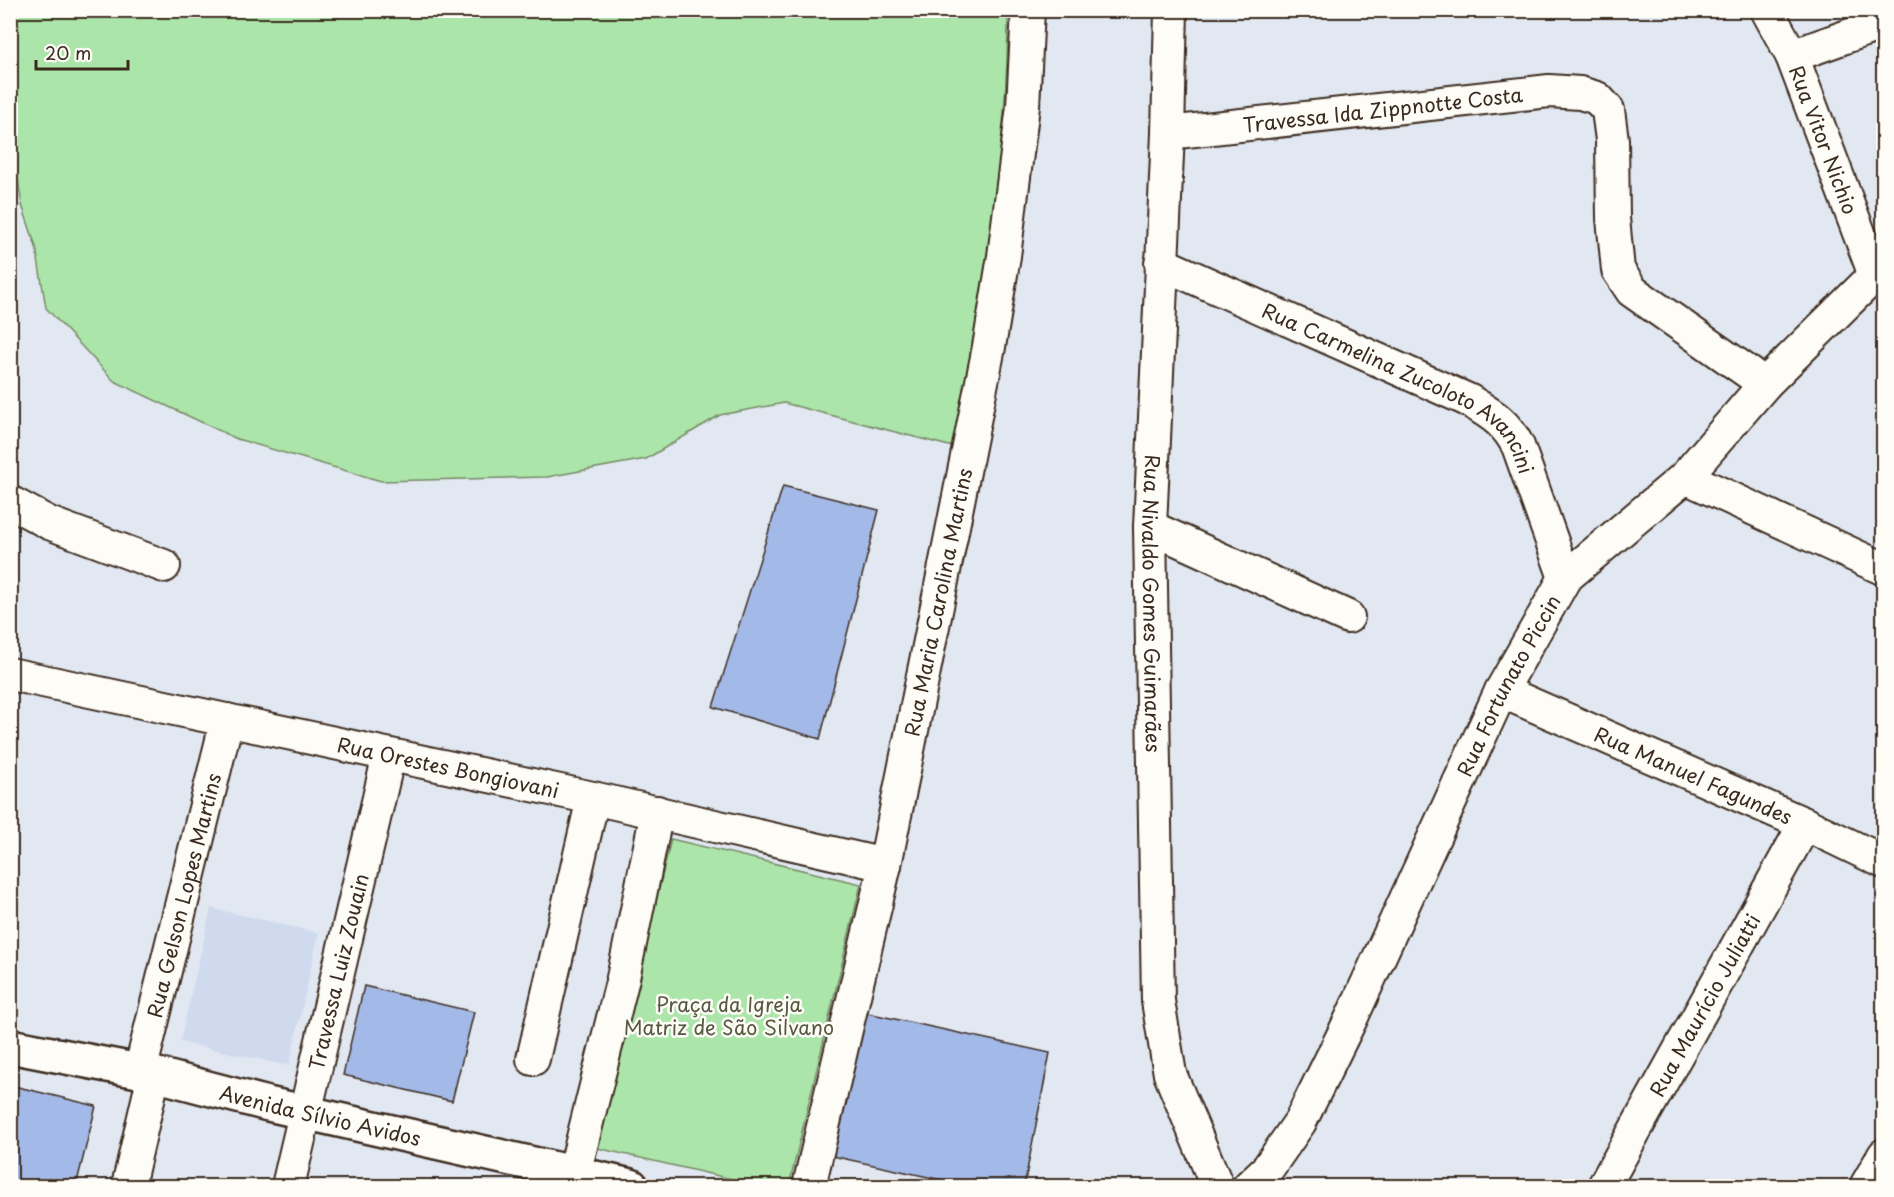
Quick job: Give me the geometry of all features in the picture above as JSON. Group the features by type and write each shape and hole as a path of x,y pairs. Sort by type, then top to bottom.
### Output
{"main road":[{"name":"Avenida Sílvio Avidos","path":"10,1046 147,1073 631,1186"}],"street":[{"name":"Rua Maria Carolina Martins","path":"809,1186 885,865 947,561 1004,256 1023,106 1028,10"},
{"name":"Rua Nivaldo Gomes Guimarães","path":"1171,10 1168,133 1150,527 1158,1001 1170,1074 1217,1186"},
{"name":"Rua Vitor Nichio","path":"1767,10 1792,56 1881,276"},
{"path":"1792,56 1884,23"},
{"name":"Travessa Ida Zippnotte Costa","path":"1168,133 1549,91 1580,93 1597,98 1608,110 1612,140 1613,218 1618,270 1632,291 1765,384"},
{"name":"Rua Carmelina Zucoloto Avancini","path":"1161,263 1468,400 1495,416 1508,428 1518,446 1564,578"},
{"name":"Rua Fortunato Piccin","path":"1266,1180 1300,1122 1351,1019 1501,691 1564,578 1685,477 1765,384 1881,276"},
{"path":"1685,477 1884,569"},
{"path":"10,502 49,523 164,566"},
{"path":"1150,527 1348,617"},
{"name":"Rua Orestes Bongiovani","path":"10,674 593,798 885,865"},
{"name":"Rua Manuel Fagundes","path":"1501,691 1805,824 1884,862"},
{"name":"Rua Gelson Lopes Martins","path":"129,1186 147,1073 227,720"},
{"name":"Travessa Luiz Zouain","path":"288,1186 389,755"},
{"path":"533,1059 593,798"},
{"path":"574,1174 623,978 657,812"},
{"name":"Rua Maurício Juliatti","path":"1604,1186 1805,824"},
{"path":"1866,1186 1884,1155"}],"shaded area":[{"path":"211,908 319,933 289,1066 180,1042"}],"green space":[{"path":"10,11 1008,11 1007,66 998,175 983,284 953,447 784,403 720,415 646,459 547,477 381,481 237,439 114,381 46,308 36,247 22,205 11,134"},
{"name":"Praça da Igreja Matriz de São Silvano","path":"671,839 861,884 789,1186 762,1186 597,1148"}],"building":[{"path":"783,486 879,510 820,739 713,707"},
{"path":"364,986 474,1012 452,1101 343,1075"},
{"path":"863,1012 1050,1053 1024,1186 969,1186 832,1156"},
{"path":"10,1085 96,1106 76,1186 10,1186"}]}
